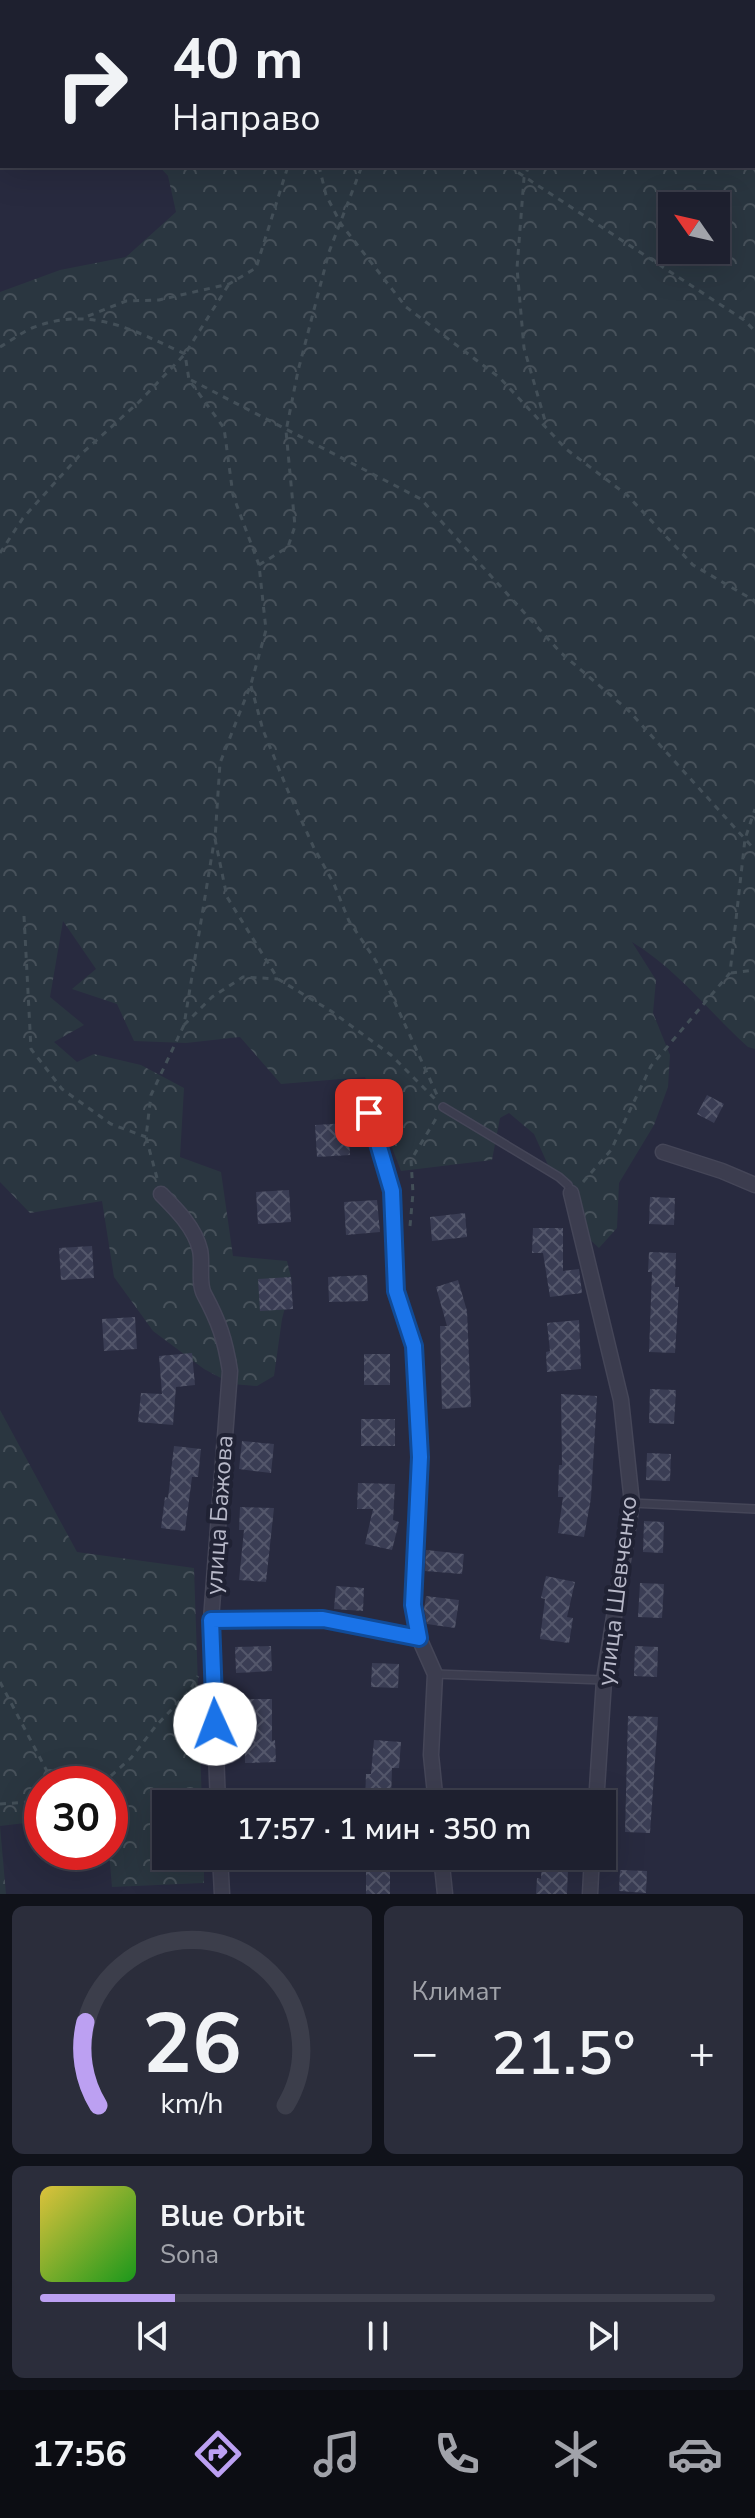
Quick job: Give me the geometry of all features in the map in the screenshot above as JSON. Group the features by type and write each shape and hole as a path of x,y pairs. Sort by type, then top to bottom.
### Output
{"street":[{"path":"369,1113 392,1191 396,1291 414,1346 420,1457 413,1605 419,1638 435,1674 431,1755 435,1790"},
{"path":"663,1152 755,1185"},
{"name":"улица Шевченко","path":"571,1193 621,1400 632,1503 604,1680 597,1790"},
{"name":"улица Бажова","path":"161,1194 182,1215 200,1248 203,1292 211,1302 225,1341 230,1371 211,1620 218,1790"},
{"path":"221,1870 222,1894"},
{"path":"442,1870 445,1894"},
{"path":"590,1894 591,1870"}],"lane":[{"path":"443,1107 559,1177 571,1193"},
{"path":"632,1503 755,1509"},
{"path":"211,1620 323,1619 419,1638"},
{"path":"435,1674 604,1680"}],"path":[{"path":"0,347 32,328 85,317 126,301 159,300 229,284 256,268 287,168"},
{"path":"319,168 326,195 341,224 406,307 500,378 566,449 627,495 693,565 755,601"},
{"path":"259,565 288,547 295,526 286,431 329,252 361,168"},
{"path":"511,168 744,320 755,331"},
{"path":"528,168 524,178 517,268 524,348 547,427"},
{"path":"0,553 23,518 79,456 139,402 185,354 229,284"},
{"path":"85,317 126,327 185,354"},
{"path":"161,1194 146,1137 151,1095 184,1025 215,839 220,763 251,684 266,630 259,565 233,495 224,428 189,380 185,354"},
{"path":"189,380 421,499 560,652 629,711 755,850"},
{"path":"251,684 263,730 301,819 349,921 376,961 443,1107"},
{"path":"571,1193 611,1150 651,1066 730,973 745,839 755,809"},
{"path":"215,839 227,897 278,979 331,1011 391,1055 443,1107"},
{"path":"24,916 31,1049 62,1089 111,1124 146,1137"},
{"path":"730,973 755,970"},
{"path":"184,1025 212,997 243,977 278,979"},
{"path":"394,1245 410,1227 411,1160 443,1107"},
{"path":"122,1766 190,1690 213,1652"},
{"path":"0,1682 44,1766"},
{"path":"0,1804 24,1803"}],"green space":[{"path":"161,168 755,168 755,1049 748,1047 664,965 632,942 656,980 653,1013 670,1055 668,1087 654,1125 619,1183 617,1228 599,1248 586,1236 577,1189 548,1165 534,1134 509,1113 500,1118 492,1160 401,1171 365,1077 281,1084 240,1037 186,1043 134,1041 117,1004 72,989 96,969 63,921 50,997 84,1025 54,1042 77,1062 94,1054 141,1065 184,1088 180,1157 221,1172 233,1256 287,1261 292,1281 282,1319 274,1376 257,1386 232,1384 204,1369 153,1331 114,1277 102,1201 30,1213 0,1182 0,292 60,270 126,257 176,212 168,176"},
{"path":"0,1410 77,1552 194,1568 202,1790 152,1790 152,1870 204,1870 204,1883 112,1887 111,1870 128,1870 128,1766 24,1766 24,1823 0,1826"},
{"path":"0,1826 6,1894 0,1894"}],"building":[{"path":"707,1095 724,1104 714,1123 697,1114"},
{"path":"348,1123 350,1155 317,1157 315,1125"},
{"path":"289,1190 291,1222 258,1224 256,1192"},
{"path":"650,1197 675,1198 674,1225 649,1224"},
{"path":"377,1200 380,1232 346,1235 344,1202"},
{"path":"465,1213 467,1237 432,1241 430,1217"},
{"path":"533,1228 563,1228 563,1271 579,1269 582,1293 550,1297 543,1253 532,1253"},
{"path":"92,1246 94,1278 61,1280 59,1248"},
{"path":"649,1252 676,1253 675,1287 679,1287 675,1353 649,1352 652,1272 648,1272"},
{"path":"367,1275 368,1301 329,1302 328,1277"},
{"path":"291,1277 293,1309 260,1311 258,1279"},
{"path":"458,1280 467,1311 471,1407 442,1409 440,1326 447,1326 436,1287"},
{"path":"135,1317 137,1349 104,1351 102,1319"},
{"path":"579,1320 581,1369 547,1372 546,1352 550,1351 547,1323"},
{"path":"192,1353 195,1385 176,1387 173,1425 138,1422 141,1393 162,1394 159,1356"},
{"path":"364,1354 390,1354 390,1385 364,1385"},
{"path":"650,1389 676,1390 674,1424 649,1423"},
{"path":"561,1394 597,1396 591,1498 584,1537 558,1533 563,1497 558,1497 559,1465 562,1465"},
{"path":"361,1419 395,1419 395,1446 361,1446"},
{"path":"242,1441 274,1444 271,1473 239,1469"},
{"path":"174,1446 201,1449 198,1477 192,1477 185,1531 161,1528"},
{"path":"647,1453 671,1454 670,1481 646,1480"},
{"path":"358,1483 395,1484 393,1520 399,1522 392,1550 365,1544 373,1509 357,1509"},
{"path":"240,1507 274,1508 266,1582 239,1580 244,1530 239,1530"},
{"path":"644,1521 664,1522 663,1553 643,1552"},
{"path":"426,1550 464,1554 462,1574 425,1571"},
{"path":"546,1576 575,1582 567,1617 573,1618 569,1643 540,1639 545,1599 541,1598"},
{"path":"640,1583 664,1584 662,1618 638,1617"},
{"path":"336,1586 364,1588 363,1611 334,1609"},
{"path":"426,1596 459,1600 455,1628 427,1624 424,1609"},
{"path":"271,1646 272,1671 236,1673 235,1647"},
{"path":"635,1646 658,1647 657,1677 634,1676"},
{"path":"372,1663 399,1664 398,1688 371,1687"},
{"path":"244,1699 272,1699 272,1741 275,1740 276,1762 245,1763"},
{"path":"628,1716 658,1717 650,1833 625,1832"},
{"path":"374,1740 401,1742 399,1768 392,1768 391,1790 365,1790 366,1774 371,1774"},
{"path":"366,1870 390,1870 390,1894 366,1894"},
{"path":"541,1870 568,1870 567,1894 536,1894 537,1878 541,1879"},
{"path":"620,1870 647,1871 646,1893 619,1891"}],"route":[{"path":"215,1724 211,1620 323,1619 419,1638 413,1605 420,1457 414,1346 396,1291 392,1191 369,1113"}]}
